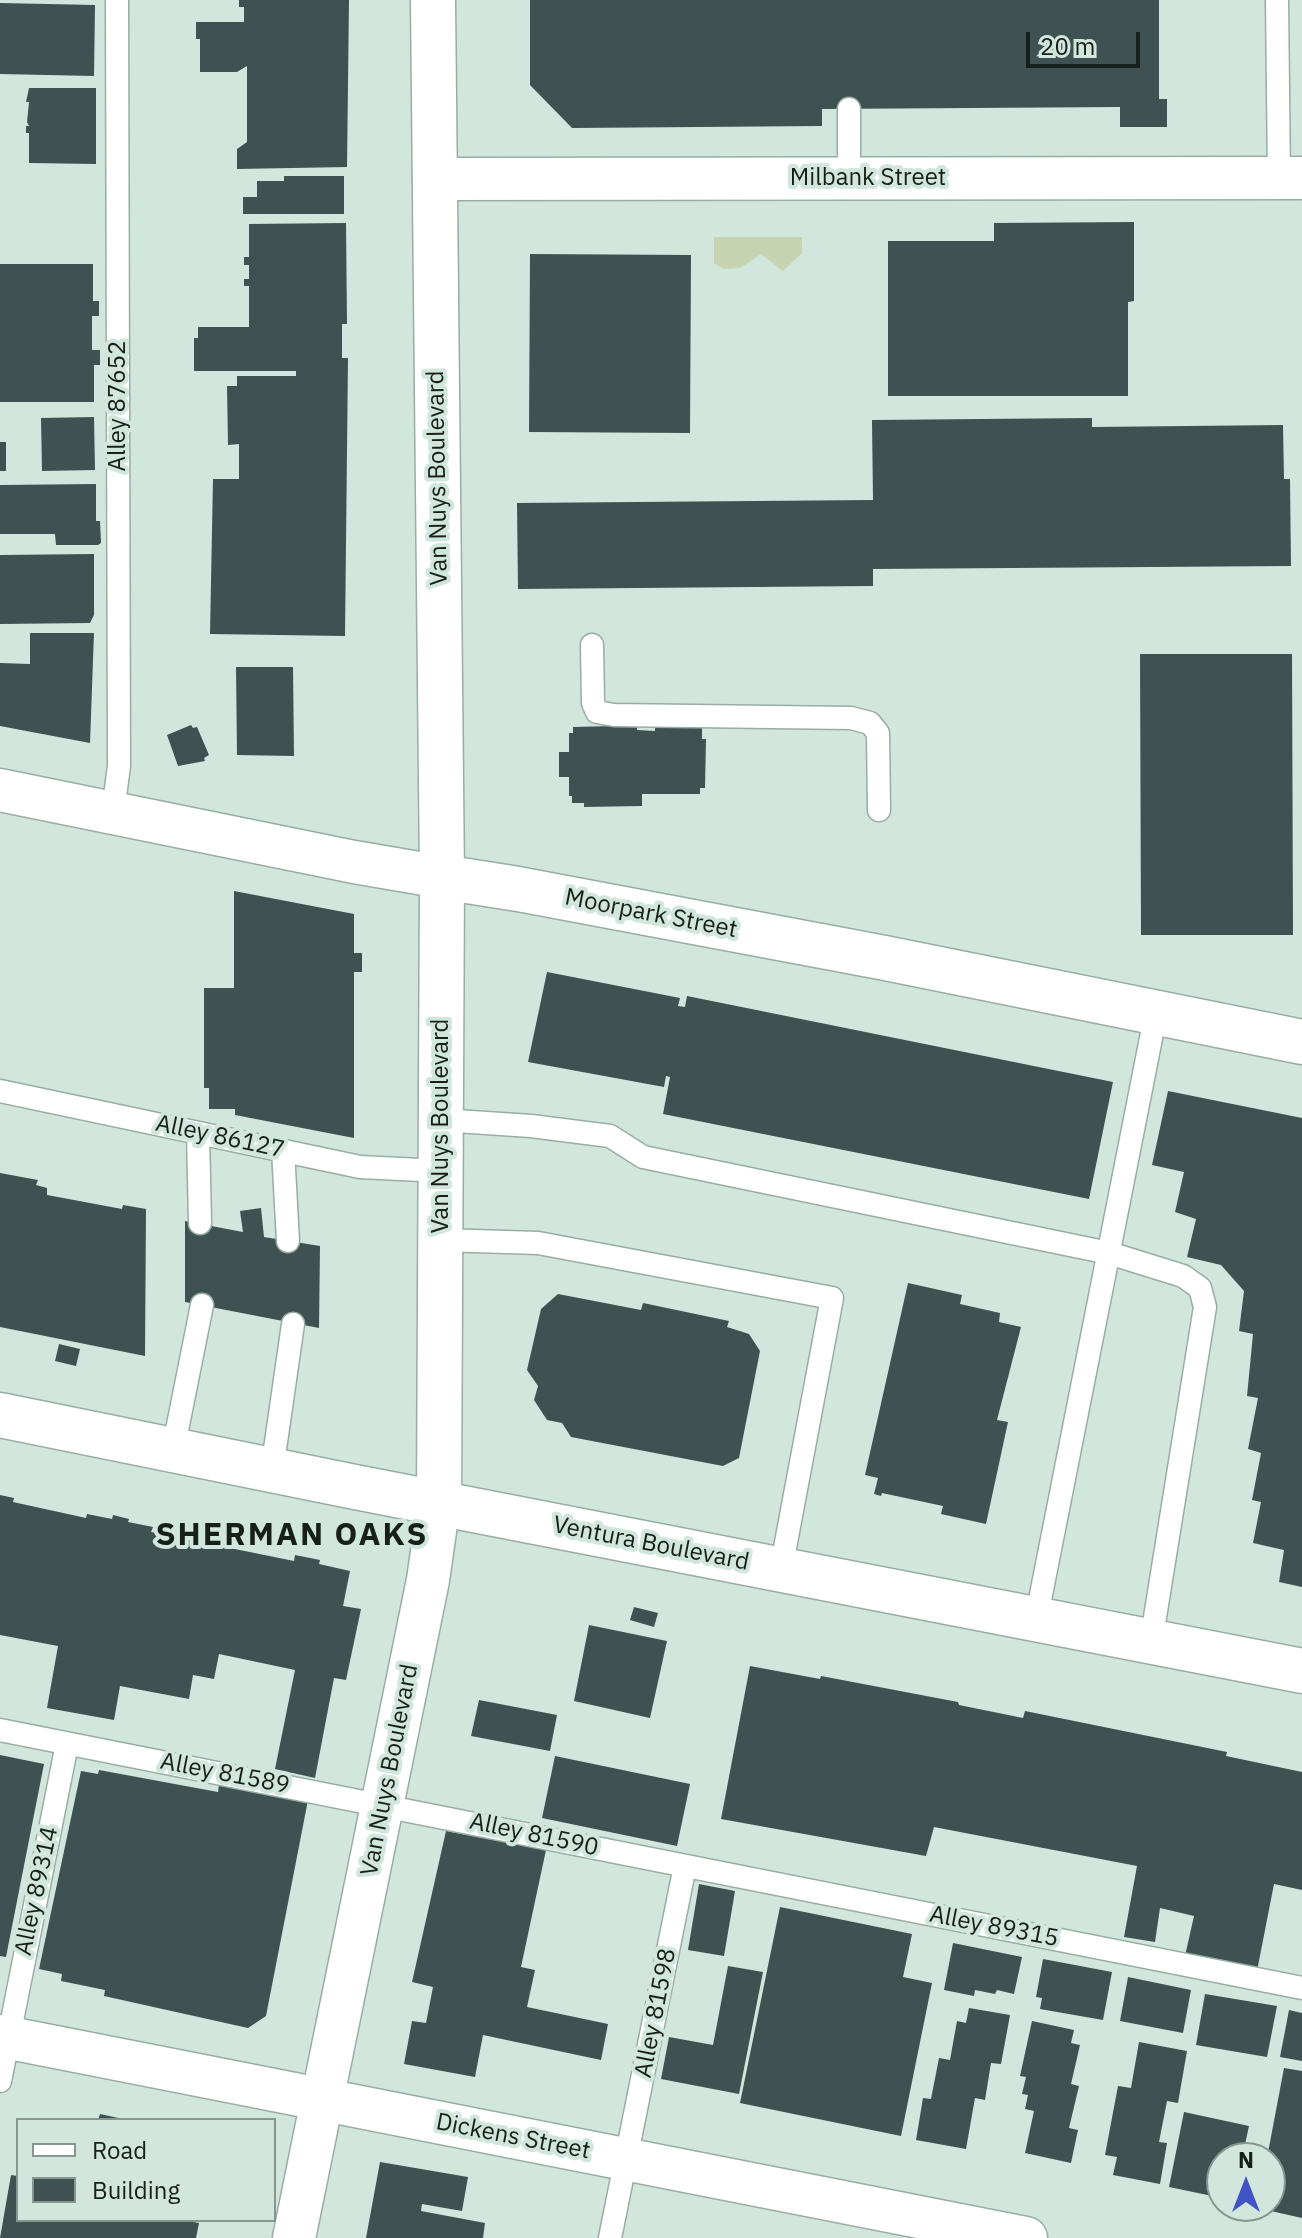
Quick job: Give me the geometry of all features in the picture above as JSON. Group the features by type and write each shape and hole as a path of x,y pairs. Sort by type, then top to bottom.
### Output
{"main road":[{"name":"Van Nuys Boulevard","path":"433,0 442,877 439,1503"},
{"name":"Moorpark Street","path":"442,877 657,915 1302,1042"},
{"name":"Ventura Boulevard","path":"0,1415 1302,1671"}],"street":[{"name":"Milbank Street","path":"434,179 1291,178"},
{"name":"Moorpark Street","path":"0,790 442,877"},
{"name":"Van Nuys Boulevard","path":"294,2238 428,1580 439,1503"},
{"name":"Dickens Street","path":"4,2037 1026,2238"}],"lane":[{"name":"Alley 87652","path":"113,811 119,766 117,0"},
{"path":"1277,0 1291,178"},
{"path":"849,109 849,178"},
{"path":"592,645 593,703 597,712 614,715 851,718 870,723 878,733 879,810"},
{"path":"1036,1620 1156,1013"},
{"name":"Alley 86127","path":"0,1091 360,1167 441,1171"},
{"path":"441,1120 531,1126 610,1136 643,1157 1109,1253 1183,1276 1200,1288 1205,1307 1151,1642"},
{"path":"198,1133 200,1223"},
{"path":"283,1150 288,1241"},
{"path":"441,1240 538,1243 832,1298 781,1569"},
{"path":"173,1450 202,1305"},
{"path":"272,1470 293,1324"},
{"name":"Alley 81589","path":"0,1730 382,1806"},
{"name":"Alley 89314","path":"0,2081 4,2037 67,1744"},
{"name":"Alley 81590","path":"382,1806 685,1866"},
{"name":"Alley 89315","path":"685,1866 1302,1988"},
{"name":"Alley 81598","path":"610,2238 685,1866"}],"green space":[{"path":"714,237 802,237 802,253 783,271 761,254 740,268 724,269 714,263"}],"building":[{"path":"239,0 349,0 347,167 237,169 237,149 247,142 247,66 237,72 200,72 200,39 196,39 196,22 244,22 244,7 239,7"},
{"path":"530,0 1159,0 1159,99 1167,99 1167,127 1120,127 1120,107 822,109 822,126 572,128 530,85"},
{"path":"0,3 95,5 94,76 0,74"},
{"path":"29,88 96,88 96,164 29,163 29,133 26,133 26,126 29,126 29,102 26,102"},
{"path":"284,176 344,176 344,214 243,214 243,197 257,197 257,181 284,181"},
{"path":"1134,222 1134,301 1128,302 1128,396 888,396 888,241 994,241 994,223"},
{"path":"346,223 347,324 342,324 342,358 348,358 345,636 210,634 213,479 239,479 239,444 228,445 227,386 237,386 237,376 296,376 296,371 194,371 194,338 198,338 198,327 249,327 249,286 244,286 244,279 249,279 249,265 244,265 244,257 249,257 249,224"},
{"path":"530,254 691,255 690,433 529,432"},
{"path":"0,264 93,264 93,301 99,301 99,316 92,316 92,350 100,350 100,365 94,365 94,402 0,402"},
{"path":"94,417 95,470 42,471 41,418"},
{"path":"1092,418 1092,427 1283,425 1284,479 1290,479 1291,566 873,569 873,586 518,589 517,503 873,500 872,420"},
{"path":"0,442 6,442 6,471 0,471"},
{"path":"96,484 96,521 100,521 101,543 98,545 56,545 55,534 0,534 0,485"},
{"path":"94,554 94,615 90,623 0,624 0,555"},
{"path":"30,633 94,633 90,743 0,726 0,663 30,664"},
{"path":"1140,654 1292,654 1293,935 1141,935"},
{"path":"236,667 293,667 294,756 237,755"},
{"path":"637,721 637,730 655,731 655,726 702,722 702,739 706,739 705,788 700,788 700,794 642,794 642,806 584,807 584,803 572,803 569,777 559,777 559,752 569,752 569,733 573,733 573,727 614,726"},
{"path":"191,725 197,727 209,755 204,758 205,761 178,766 167,735"},
{"path":"234,891 354,914 354,953 362,953 362,972 354,972 354,1138 235,1115 235,1109 209,1109 209,1088 204,1088 204,988 234,988"},
{"path":"547,972 680,998 678,1006 685,1007 687,996 1113,1082 1089,1199 663,1114 670,1077 666,1076 664,1087 528,1062"},
{"path":"1168,1091 1302,1118 1302,1587 1279,1582 1284,1550 1253,1543 1261,1502 1252,1500 1261,1453 1248,1449 1258,1398 1247,1396 1253,1334 1239,1331 1244,1291 1221,1265 1187,1257 1196,1219 1175,1212 1184,1172 1152,1165"},
{"path":"0,1173 38,1180 36,1185 47,1188 47,1195 122,1209 123,1205 146,1209 145,1356 0,1327"},
{"path":"261,1208 264,1237 320,1246 319,1328 185,1302 185,1221 243,1232 240,1211"},
{"path":"908,1283 962,1295 960,1304 1000,1313 999,1322 1021,1327 997,1420 1008,1422 986,1524 941,1514 943,1506 874,1494 878,1478 865,1475"},
{"path":"558,1294 641,1310 643,1303 729,1321 727,1327 749,1334 760,1351 739,1458 723,1466 571,1437 562,1423 547,1420 534,1400 538,1386 527,1370 541,1309"},
{"path":"59,1344 80,1349 76,1366 55,1361"},
{"path":"0,1495 14,1498 13,1502 86,1518 87,1514 112,1519 113,1515 153,1527 151,1532 294,1561 295,1555 350,1571 343,1606 361,1609 346,1680 334,1678 315,1778 275,1769 295,1670 219,1654 214,1679 193,1675 189,1699 120,1686 114,1720 47,1708 58,1646 0,1635"},
{"path":"634,1607 658,1613 654,1627 630,1620"},
{"path":"589,1625 667,1641 650,1718 574,1701"},
{"path":"750,1666 958,1702 959,1705 1023,1718 1025,1711 1227,1752 1226,1756 1302,1772 1302,1890 1274,1884 1257,1971 1185,1956 1194,1916 1160,1908 1155,1942 1124,1937 1137,1866 934,1827 926,1856 721,1819"},
{"path":"479,1700 557,1715 550,1751 471,1736"},
{"path":"0,1755 44,1764 6,1957 0,1956"},
{"path":"555,1756 690,1784 677,1846 542,1818"},
{"path":"99,1770 218,1792 219,1784 308,1800 266,2016 248,2028 104,1996 105,1990 61,1981 62,1974 39,1969 81,1771 98,1774"},
{"path":"446,1831 546,1850 521,1967 535,1970 527,2007 608,2024 601,2060 483,2035 475,2077 404,2064 412,2021 426,2023 433,1987 412,1982"},
{"path":"699,1884 735,1891 724,1956 688,1950"},
{"path":"780,1907 912,1934 903,1977 932,1983 901,2136 740,2103"},
{"path":"953,1943 1022,1957 1014,1994 975,1990 974,1996 944,1990"},
{"path":"1043,1959 1112,1972 1103,2020 1040,2009 1042,1998 1036,1997"},
{"path":"728,1966 763,1972 739,2094 661,2079 669,2037 713,2045"},
{"path":"1128,1977 1191,1990 1183,2033 1120,2021"},
{"path":"1205,1994 1277,2006 1267,2057 1196,2045"},
{"path":"969,2008 1010,2015 1001,2064 991,2063 985,2100 975,2098 966,2149 916,2140 923,2098 931,2099 939,2058 950,2060 957,2021 966,2023"},
{"path":"1289,2010 1302,2013 1302,2061 1280,2057"},
{"path":"1032,2021 1074,2030 1071,2043 1080,2045 1071,2084 1079,2086 1069,2128 1078,2130 1071,2163 1025,2153 1034,2111 1025,2109 1028,2095 1022,2094 1026,2077 1020,2076"},
{"path":"1139,2042 1187,2051 1178,2103 1167,2101 1159,2142 1167,2143 1160,2184 1113,2175 1117,2157 1105,2155 1118,2086 1131,2088"},
{"path":"1284,2068 1302,2071 1302,2218 1286,2214 1286,2142 1270,2142"},
{"path":"1184,2112 1249,2126 1246,2142 1206,2142 1206,2195 1169,2187"},
{"path":"380,2162 468,2177 462,2211 422,2204 421,2211 485,2223 483,2238 366,2238"},
{"path":"11,2175 16,2176 16,2222 199,2223 196,2238 0,2238"}],"district":[{"name":"SHERMAN OAKS","path":"292,1536"}]}
